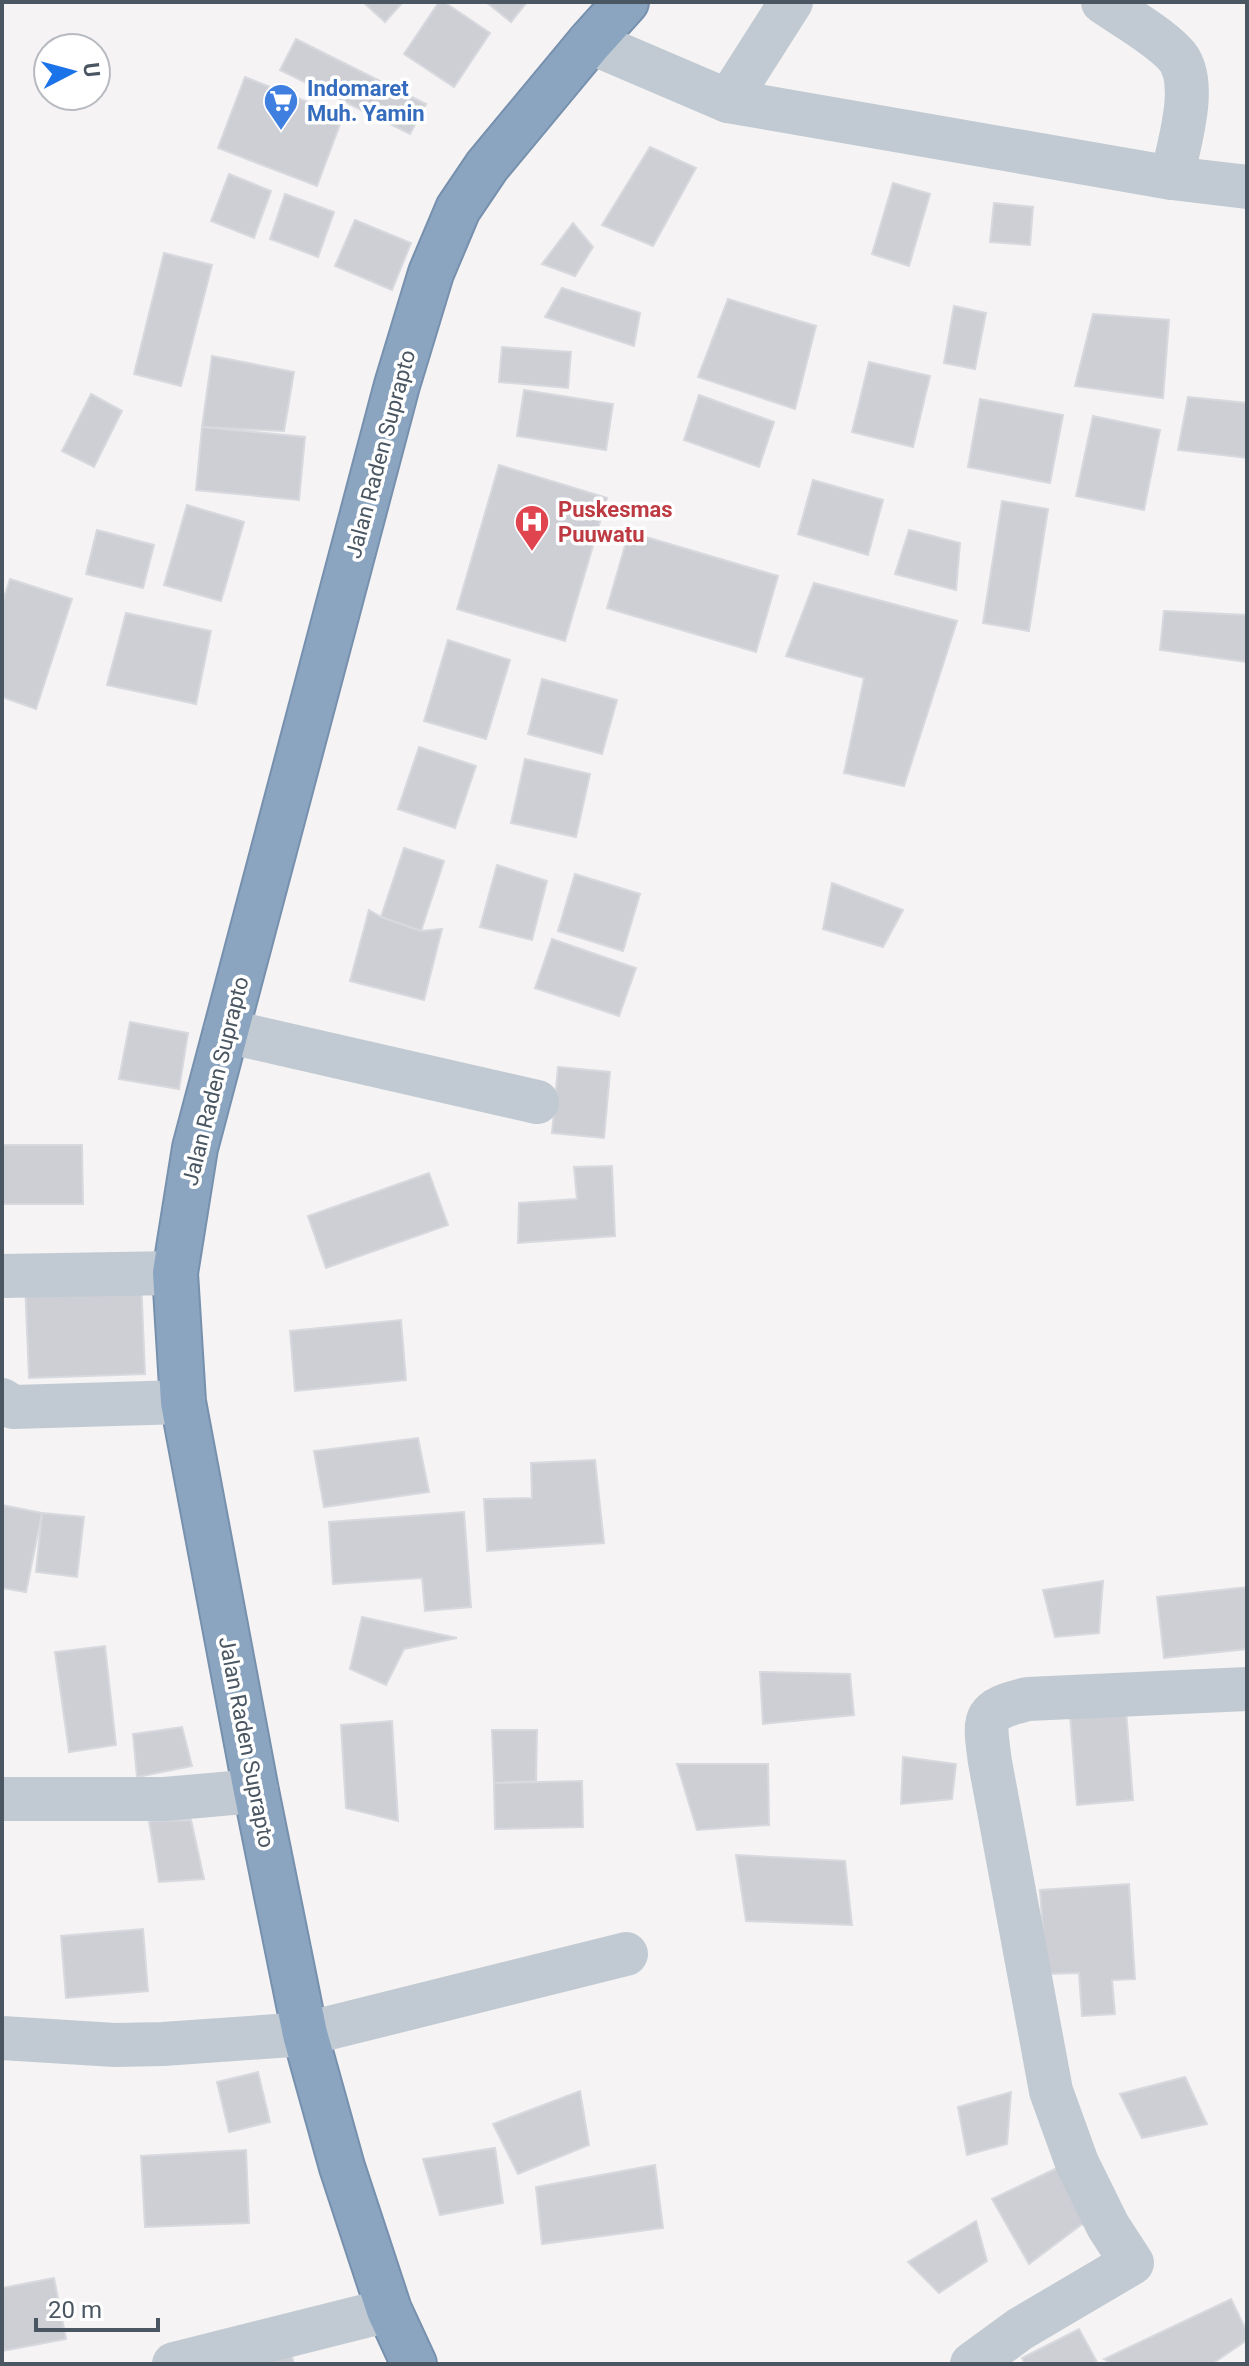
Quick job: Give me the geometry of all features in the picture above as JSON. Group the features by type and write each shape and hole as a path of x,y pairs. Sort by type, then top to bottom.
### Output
{"highway":[{"name":"Jalan Raden Suprapto","path":"414,2364 389,2310 342,2167 305,2034 183,1402 175,1273 195,1148 397,385 431,273 458,209 487,166 626,2"}],"street":[{"path":"728,101 791,2"},
{"path":"1103,2 1176,54 1185,71 1188,92 1172,178"},
{"path":"590,42 728,101 1172,178 1247,187"},
{"path":"226,1031 537,1102"},
{"path":"2,1276 175,1273"},
{"path":"2,1400 13,1407 183,1402"},
{"path":"972,2364 1020,2329 1132,2263 1108,2226 1077,2163 1051,2091 990,1762 986,1735 989,1717 999,1706 1028,1699 1247,1689"},
{"path":"2,1799 165,1799 256,1791"},
{"path":"2,2038 115,2045 305,2034 626,1954"},
{"path":"174,2364 389,2310"}],"building":[{"path":"363,2 403,2 385,22"},
{"path":"439,2 444,2 490,33 454,87 404,54"},
{"path":"486,2 527,2 511,22"},
{"path":"296,39 426,104 410,134 280,70"},
{"name":"Indomaret Muh. Yamin","path":"245,77 343,116 317,186 218,148"},
{"path":"650,147 696,168 653,246 602,225"},
{"path":"229,174 271,191 254,238 211,221"},
{"path":"893,183 930,194 909,266 872,254"},
{"path":"285,194 334,212 318,257 270,239"},
{"path":"994,203 1033,207 1030,245 990,242"},
{"path":"355,220 411,243 392,290 335,266"},
{"path":"573,223 593,247 575,276 542,264"},
{"path":"164,253 212,265 181,386 134,374"},
{"path":"562,288 640,313 634,346 545,317"},
{"path":"728,299 816,326 795,409 698,377"},
{"path":"954,306 986,313 975,369 944,363"},
{"path":"1093,314 1169,320 1163,398 1075,386"},
{"path":"502,347 571,352 568,388 499,382"},
{"path":"212,356 294,372 284,431 202,427"},
{"path":"869,362 930,376 913,447 852,432"},
{"path":"524,390 613,404 606,450 517,436"},
{"path":"91,394 122,411 94,467 62,451"},
{"path":"699,395 774,422 759,467 684,440"},
{"path":"1188,397 1247,403 1247,458 1178,450"},
{"path":"980,399 1063,415 1050,483 968,467"},
{"path":"1093,416 1160,430 1144,510 1076,496"},
{"path":"202,427 305,437 299,500 196,490"},
{"name":"Puskesmas Puuwatu","path":"499,465 607,498 565,641 457,609"},
{"path":"813,480 883,500 868,555 798,534"},
{"path":"1002,501 1048,509 1029,631 983,623"},
{"path":"187,505 244,522 221,601 164,585"},
{"path":"97,530 154,545 143,588 86,574"},
{"path":"909,530 960,543 956,590 895,574"},
{"path":"629,532 778,576 756,652 607,608"},
{"path":"10,579 72,599 36,709 2,697 2,604"},
{"path":"814,583 957,621 904,786 844,773 864,678 786,656"},
{"path":"1164,611 1247,615 1247,662 1160,650"},
{"path":"126,613 211,631 196,704 107,685"},
{"path":"448,640 510,660 486,739 424,721"},
{"path":"542,679 617,700 602,754 528,734"},
{"path":"419,747 476,766 455,828 398,809"},
{"path":"525,759 590,774 576,837 511,823"},
{"path":"404,848 444,861 421,931 381,917"},
{"path":"497,865 547,881 532,940 480,927"},
{"path":"575,874 640,894 623,951 558,931"},
{"path":"832,883 903,910 883,947 823,929"},
{"path":"369,910 421,931 442,929 424,1000 350,981"},
{"path":"552,939 636,968 619,1016 535,988"},
{"path":"130,1022 188,1033 179,1089 119,1079"},
{"path":"558,1067 610,1072 604,1138 552,1133"},
{"path":"2,1145 82,1145 83,1204 2,1204"},
{"path":"612,1166 615,1236 518,1243 519,1203 577,1199 574,1167"},
{"path":"429,1173 448,1225 326,1268 308,1216"},
{"path":"141,1278 145,1374 29,1378 25,1282"},
{"path":"401,1320 406,1380 295,1391 290,1331"},
{"path":"418,1438 429,1492 324,1507 314,1451"},
{"path":"595,1460 604,1543 487,1551 484,1499 532,1498 531,1463"},
{"path":"2,1505 42,1513 26,1592 2,1588"},
{"path":"464,1512 471,1607 425,1611 422,1578 333,1584 329,1522"},
{"path":"42,1513 84,1517 77,1577 36,1572"},
{"path":"1103,1581 1099,1633 1055,1637 1043,1590"},
{"path":"1247,1587 1247,1649 1164,1658 1157,1597"},
{"path":"362,1617 457,1638 404,1649 386,1685 350,1669"},
{"path":"105,1646 116,1745 69,1752 55,1652"},
{"path":"760,1672 850,1674 854,1715 763,1724"},
{"path":"1126,1710 1133,1800 1077,1805 1070,1715"},
{"path":"392,1721 398,1821 346,1808 341,1725"},
{"path":"182,1727 192,1766 137,1777 133,1734"},
{"path":"492,1730 537,1730 536,1781 494,1783"},
{"path":"903,1757 956,1764 952,1799 901,1804"},
{"path":"677,1764 768,1764 769,1825 697,1830"},
{"path":"582,1781 583,1827 495,1829 494,1783"},
{"path":"191,1820 204,1879 159,1882 149,1821"},
{"path":"736,1855 845,1861 852,1925 746,1921"},
{"path":"1129,1884 1135,1979 1112,1980 1115,2014 1082,2016 1079,1973 1046,1974 1040,1890"},
{"path":"143,1929 148,1991 66,1998 61,1936"},
{"path":"258,2072 270,2122 229,2132 217,2082"},
{"path":"1185,2077 1207,2124 1142,2138 1120,2094"},
{"path":"580,2091 589,2145 518,2174 493,2124"},
{"path":"1011,2092 1007,2144 967,2155 958,2107"},
{"path":"495,2148 503,2203 440,2215 423,2159"},
{"path":"246,2150 249,2223 145,2227 141,2156"},
{"path":"655,2165 663,2228 542,2244 536,2187"},
{"path":"1061,2166 1106,2221 1081,2225 1029,2264 992,2199"},
{"path":"976,2221 987,2261 939,2293 908,2262"},
{"path":"54,2278 66,2339 2,2351 2,2288"},
{"path":"1231,2299 1247,2332 1247,2340 1212,2364 1112,2364 1104,2359"},
{"path":"1079,2329 1098,2364 1025,2364 1022,2358"},
{"path":"291,2353 294,2364 252,2364"}],"place":[{"name":"Indomaret Muh. Yamin","path":"281,132"},
{"name":"Puskesmas Puuwatu","path":"532,553"}]}
